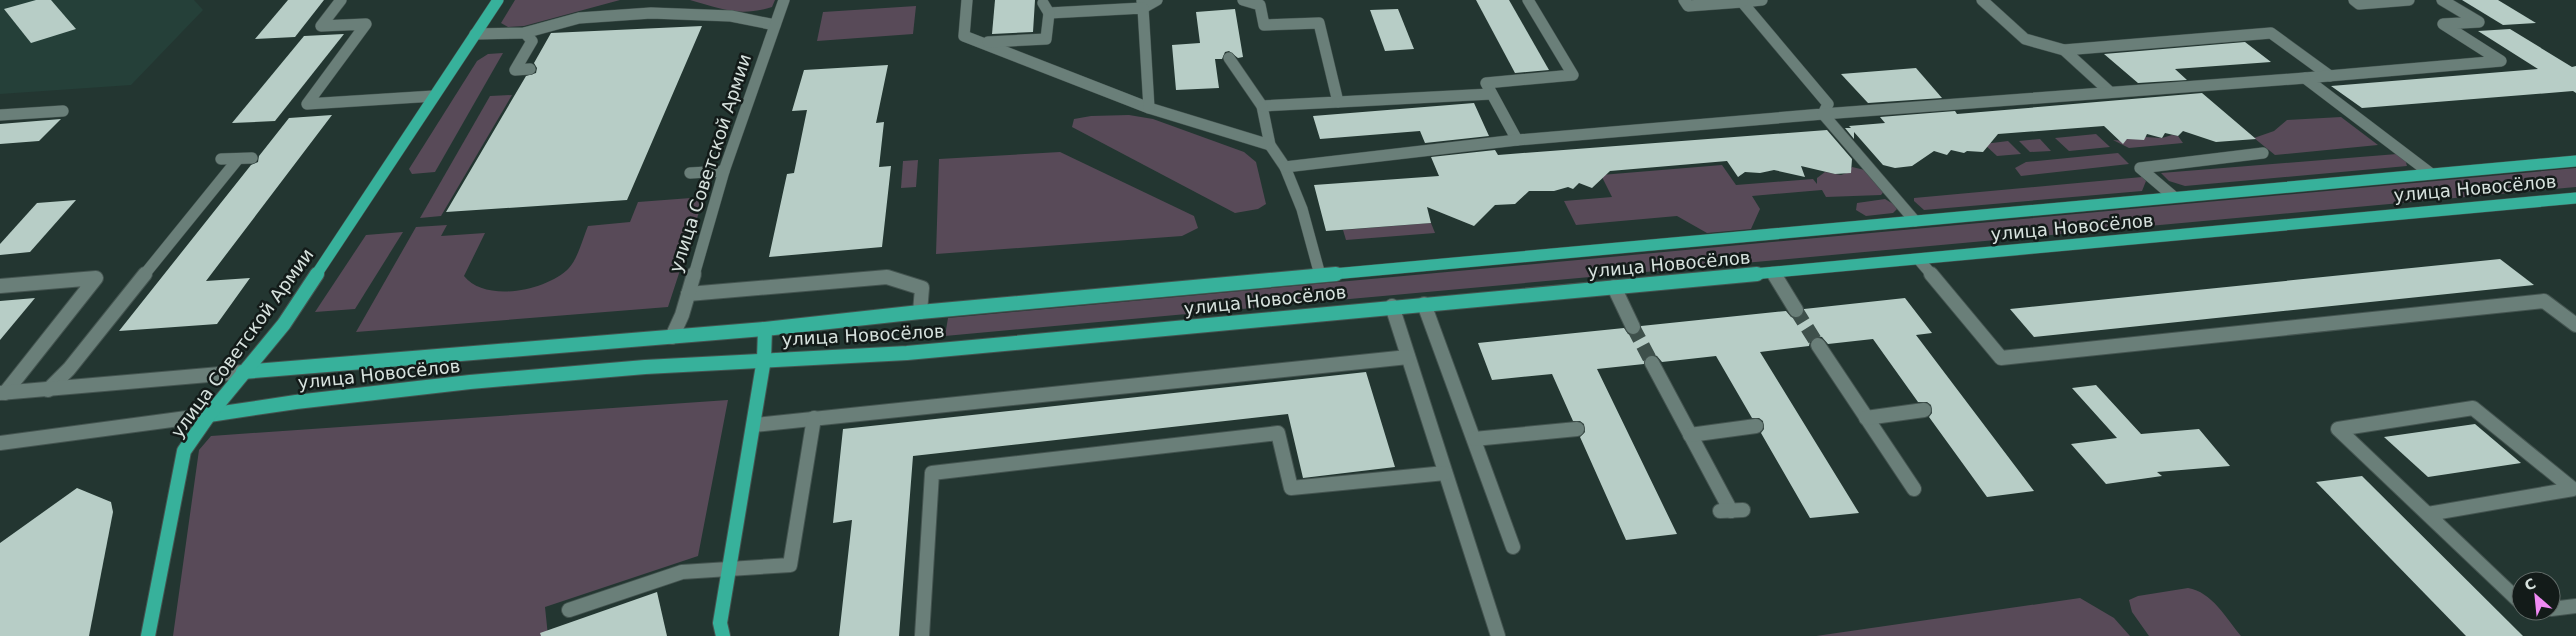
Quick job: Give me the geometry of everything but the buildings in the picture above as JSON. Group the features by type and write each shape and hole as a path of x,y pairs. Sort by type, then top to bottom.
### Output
{"main road":[{"name":"улица Советской Армии","path":"148,636 184,451 209,415 284,324 498,0"},
{"name":"улица Новосёлов","path":"243,372 765,329 920,312 2576,160"},
{"name":"улица Новосёлов","path":"209,415 297,401 448,385 764,359 907,353 1392,306 1920,260 2576,198"},
{"name":"улица Новосёлов","path":"764,359 765,329"},
{"path":"723,636 720,623 728,568 764,359"}],"street":[{"path":"342,0 321,26 366,24 307,104 434,96"},
{"name":"улица Советской Армии","path":"672,337 682,315 724,171 784,0"},
{"path":"967,0 964,36 1149,108 1270,145"},
{"path":"1050,12 1142,4 1157,0"},
{"path":"1245,0 1260,5 1264,25 1319,23 1338,102"},
{"path":"1517,140 1486,83 1573,75 1528,0"},
{"path":"1684,0 1688,6 1762,0"},
{"path":"1982,0 2025,38 2064,50 2271,33 2330,76"},
{"path":"2354,0 2359,4 2409,0"},
{"path":"1285,167 1517,140 2501,61 2443,24 2479,22 2442,0"},
{"path":"1742,2 1828,104 1823,114"},
{"path":"983,43 1046,39 1050,12 1043,3"},
{"path":"1142,4 1149,108"},
{"path":"475,34 526,33 579,18 629,13 694,14 762,21 775,25"},
{"path":"526,33 532,41 515,70 530,69"},
{"path":"2064,50 2110,92"},
{"path":"1229,58 1262,106 1270,145 1285,167 1302,209 1320,275"},
{"path":"2305,78 2430,174"},
{"path":"1262,106 1491,94"},
{"path":"0,115 64,111"},
{"path":"1823,114 1869,168 1894,193 1915,221"},
{"path":"2174,197 2140,168 2263,153"},
{"path":"221,159 252,158"},
{"path":"48,390 69,369 238,159"},
{"path":"690,174 701,170 724,171"},
{"path":"1920,260 2000,358 2544,301 2576,325"},
{"path":"1773,273 1796,310"},
{"path":"688,294 887,277 922,288 920,312"},
{"path":"0,286 96,278 3,393"},
{"path":"1614,287 1634,327"},
{"path":"1424,304 1513,548"},
{"path":"1392,306 1498,636"},
{"path":"1818,346 1914,489"},
{"path":"754,425 1408,358"},
{"path":"1652,363 1731,511"},
{"name":"улица Новосёлов","path":"3,393 243,372"},
{"path":"2428,514 2573,489 2473,408 2338,429 2511,593"},
{"path":"1866,418 1924,410"},
{"name":"улица Новосёлов","path":"0,443 209,415"},
{"path":"569,610 682,572 790,564 814,418"},
{"path":"1690,435 1756,426"},
{"path":"1474,438 1577,429"},
{"path":"922,636 932,474 1278,433 1292,488 1445,473"},
{"path":"2561,608 2576,606"}],"shaded area":[{"path":"0,0 194,0 203,10 131,85 0,94"},
{"path":"515,0 620,0 524,26 508,27 501,23"},
{"path":"690,0 775,0 772,7 740,12 721,9"},
{"path":"916,6 913,34 817,41 823,12"},
{"path":"503,53 435,172 412,174 409,169 477,61 488,54"},
{"path":"512,95 441,216 420,218 490,96"},
{"path":"1129,115 1153,119 1244,152 1256,162 1266,204 1258,209 1235,213 1072,127 1074,119 1091,116"},
{"path":"2341,117 2378,145 2275,155 2254,138 2274,131 2287,120"},
{"path":"2096,134 2110,147 2069,151 2055,138"},
{"path":"2172,135 2178,136 2183,143 2129,148 2113,140 2125,141 2127,139 2144,139 2145,137 2162,138"},
{"path":"2040,139 2051,151 2030,152 2019,141"},
{"path":"2008,141 2021,154 1997,156 1984,144"},
{"path":"1060,152 1194,216 1198,228 1182,236 936,254 939,159"},
{"path":"2118,153 2129,164 2021,176 2015,168 2026,162"},
{"path":"2397,154 2405,159 2407,166 2185,186 2169,181 2161,173"},
{"path":"918,160 916,187 901,188 903,161"},
{"path":"1722,165 1736,185 1813,179 1817,184 1817,178 1825,172 1841,175 1849,172 1852,167 1865,170 1885,190 1881,195 1826,197 1822,190 1752,196 1760,209 1751,229 1707,233 1677,216 1576,225 1564,201 1612,197 1601,175"},
{"path":"2576,168 2576,187 945,336 948,318"},
{"path":"2142,177 2146,181 2142,191 1924,210 1914,201 1914,198"},
{"path":"704,197 668,307 356,332 416,227 447,225 441,236 485,233 464,276 474,284 486,289 516,291 546,283 569,268 578,253 588,226 630,222 638,202"},
{"path":"1885,199 1895,205 1897,209 1893,213 1866,216 1856,210 1857,203"},
{"path":"1431,223 1435,233 1346,240 1343,230"},
{"path":"403,232 355,309 315,312 366,235"},
{"path":"728,400 698,556 545,607 548,636 173,636 199,450 211,436"},
{"path":"2188,588 2197,590 2211,600 2241,636 2149,636 2132,612 2129,600 2138,596"},
{"path":"2080,598 2114,618 2130,636 1816,636"}],"tunnel":[{"path":"1796,310 1818,345"},
{"path":"1633,327 1652,363"}]}
